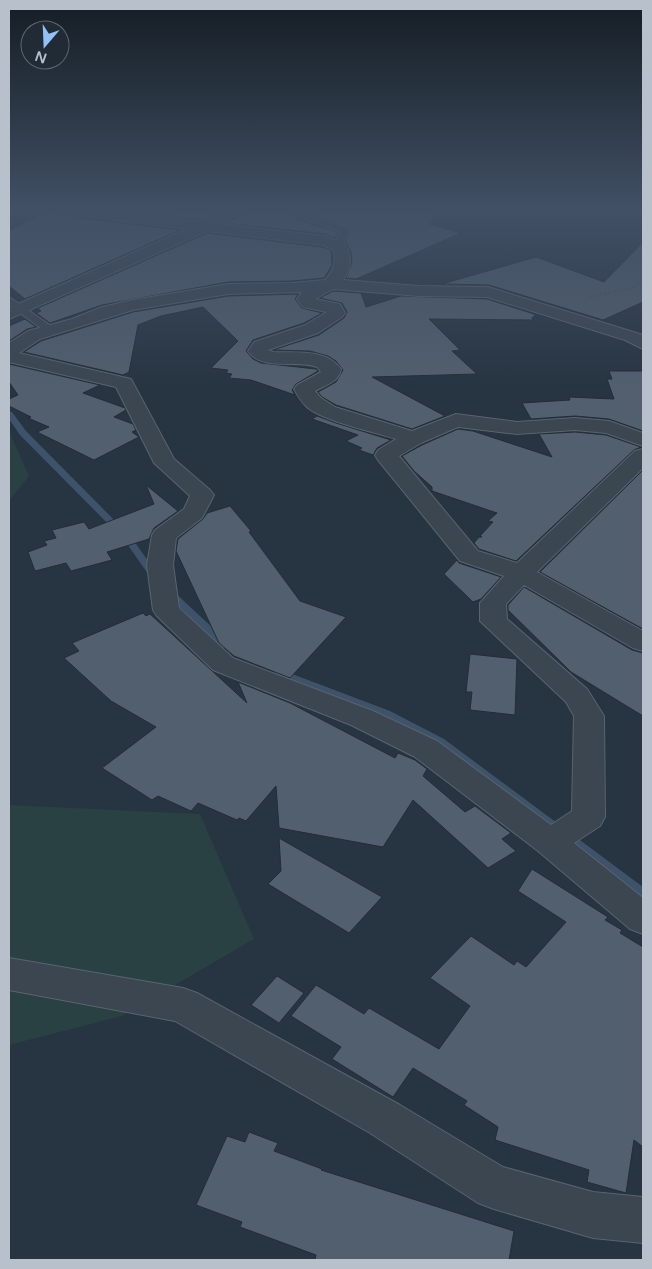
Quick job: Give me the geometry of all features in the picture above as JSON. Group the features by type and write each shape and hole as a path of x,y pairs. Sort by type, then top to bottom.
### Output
{"street":[{"path":"12,308 102,270"},
{"path":"342,270 330,284 314,290 306,299 309,303 334,308 336,313 330,319 320,325 261,346 257,351 260,354 270,356 303,357 327,364 331,369 330,375 304,389 308,398 333,414 356,419 413,438"},
{"path":"9,351 34,334 133,305 219,290 330,284 418,291 488,292 631,336 643,343"},
{"path":"9,356 124,383 164,463 202,495 194,513 164,536 160,565 166,610 222,664 362,718 426,749 550,842 643,919"},
{"path":"643,440 609,427 575,424 517,428 456,420 413,438 386,456 469,556 521,573 643,642"},
{"path":"550,842 588,817 588,716 576,696 494,621 493,603 521,573 643,456"},
{"path":"9,974 183,1005 385,1119 494,1187 592,1215 643,1220"}],"lane":[{"path":"12,308 50,330"}],"path":[{"path":"632,288 643,279"}],"green space":[{"path":"9,431 29,476 9,501"},
{"path":"9,805 200,814 254,939 122,1016 9,1045"}],"building":[{"path":"9,270 90,270 25,299 9,286"},
{"path":"123,270 329,270 324,278 292,281 228,282 102,305 50,323 36,313 41,311 38,308"},
{"path":"349,270 376,270 356,279 346,278"},
{"path":"490,270 572,270 604,282 615,270 643,270 643,302 603,320 489,285 442,284"},
{"path":"333,291 361,293 366,307 401,296 487,299 534,314 535,317 532,317 533,320 429,319 460,350 452,351 477,374 372,377 445,416 412,429 336,405 322,397 318,392 336,382 343,370 336,361 328,356 310,351 273,350 319,335 344,318 347,312 342,303 320,298"},
{"path":"298,294 295,299 302,308 322,313 304,323 253,340 246,351 253,359 261,363 316,369 318,371 296,384 292,390 295,395 251,380 229,378 232,374 226,373 228,370 211,368 238,341 203,307 161,316 138,325 129,372 123,375 24,352 41,341 133,312 228,296"},
{"path":"25,319 36,327 27,329 9,341 9,326"},
{"path":"9,364 100,385 83,393 125,408 126,410 114,417 133,424 136,430 132,432 139,437 94,460 37,432 49,427 28,418 31,417 9,406 9,399 18,395 9,382"},
{"path":"609,371 643,371 643,431 609,419 575,416 531,419 522,403 570,400 569,397 614,399 607,379 612,379"},
{"path":"317,416 391,440 377,448 373,455 359,450 362,448 346,441 358,435 312,419"},
{"path":"458,429 473,431 552,457 539,434 575,432 606,435 641,447 634,450 516,561 479,549 474,543 479,537 482,537 480,536 493,522 488,521 497,513 432,491 432,487 414,471 402,456"},
{"path":"643,470 643,629 540,572"},
{"path":"146,485 178,511 154,528 149,539 107,552 112,560 71,571 66,563 35,571 28,552 47,545 44,541 56,538 52,530 84,522 89,529 154,504"},
{"path":"230,506 251,531 249,532 300,601 346,617 290,678 234,656 219,643 176,551 178,539 203,519 207,513"},
{"path":"457,560 459,563 501,577 481,599 473,602 444,574"},
{"path":"524,587 632,650 643,653 643,716 571,672 508,610 508,605"},
{"path":"143,613 146,616 150,614 247,703 238,682 290,703 395,758 398,753 415,760 427,769 423,776 465,812 475,806 511,833 502,839 516,851 488,868 413,800 383,847 279,828 276,786 246,821 239,818 237,820 198,803 191,811 158,796 152,800 102,768 156,727 111,701 64,658 79,651 72,643"},
{"path":"470,654 517,659 515,715 470,710 472,692 466,692"},
{"path":"279,838 382,897 349,933 268,884 281,871"},
{"path":"532,869 608,917 605,920 622,930 620,933 643,947 643,1147 634,1140 626,1193 587,1182 589,1170 495,1140 498,1127 464,1105 467,1101 413,1068 393,1097 332,1059 341,1047 291,1016 316,985 364,1014 369,1008 439,1049 470,1006 430,978 471,936 514,965 517,961 526,967 566,922 518,891"},
{"path":"277,976 304,993 279,1023 251,1005"},
{"path":"249,1132 278,1143 274,1151 321,1170 514,1231 509,1260 315,1260 316,1255 240,1227 242,1222 196,1205 227,1136 245,1142"}],"waterway":[{"path":"9,414 23,433 128,539 156,579"},
{"path":"168,591 226,646"},
{"path":"279,672 386,714 440,742 643,894"}]}
